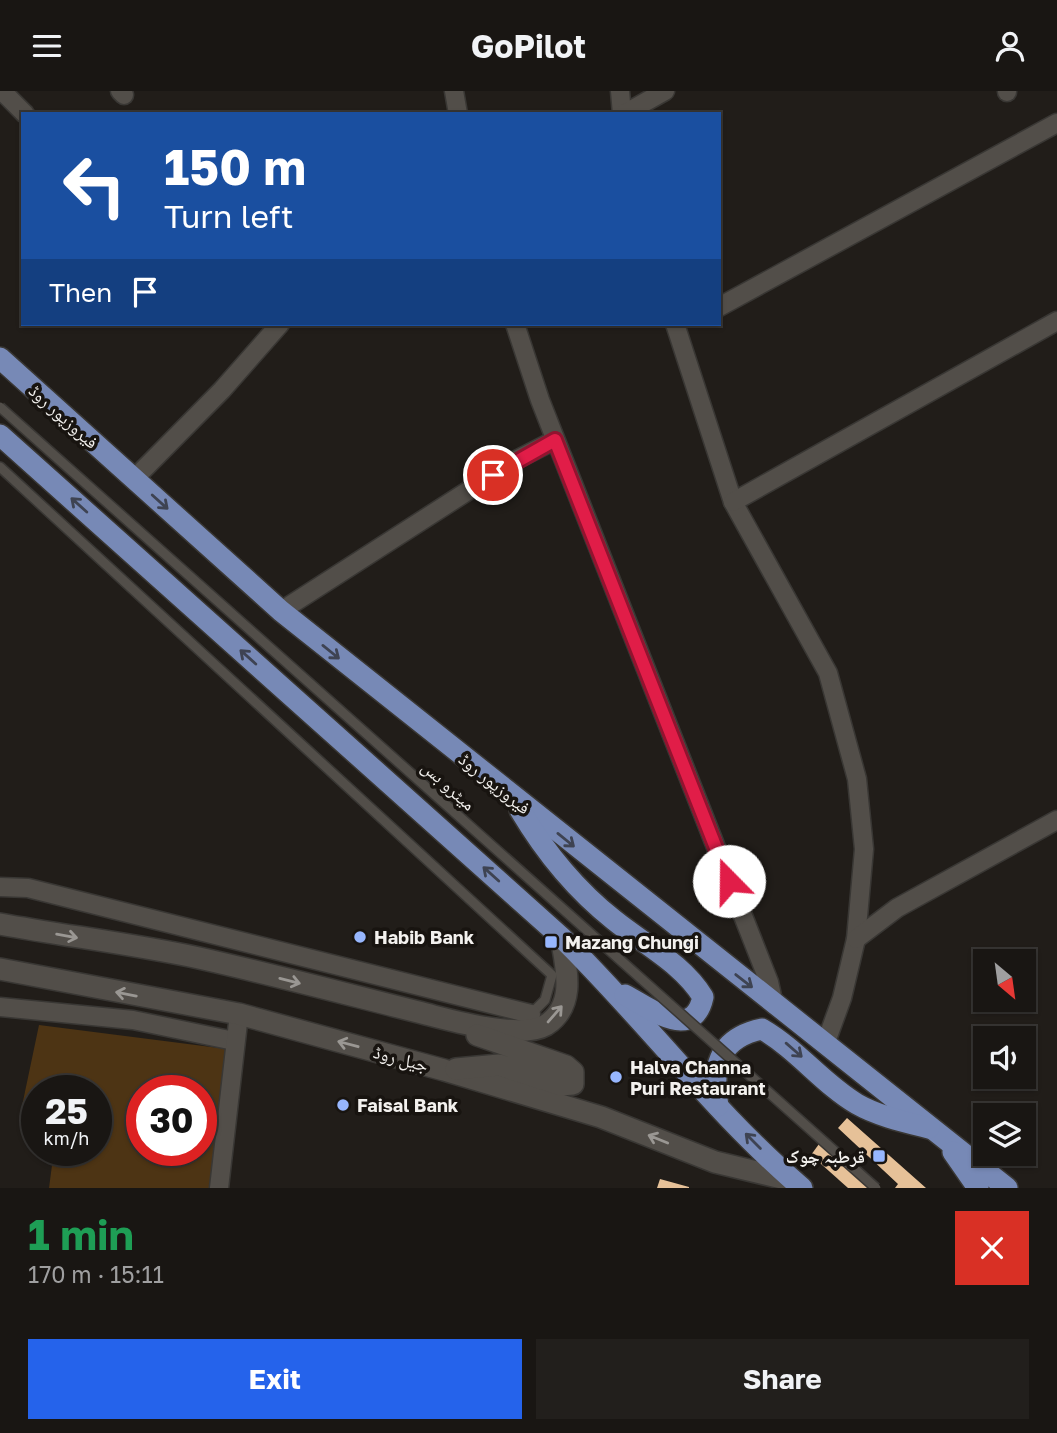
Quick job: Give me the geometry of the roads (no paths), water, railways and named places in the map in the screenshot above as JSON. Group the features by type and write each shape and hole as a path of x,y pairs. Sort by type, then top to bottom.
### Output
{"main road":[{"name":"فیروزپور روڈ","path":"0,358 281,611 1007,1188"},
{"path":"0,435 561,937 615,990 718,1106 795,1186"},
{"path":"512,796 546,854 612,919 693,981 703,997 701,1009 690,1019 675,1021 615,990"},
{"path":"0,924 198,958 458,1022 524,1030 537,1028 554,1018 567,991 561,937"},
{"name":"جیل روڈ","path":"0,969 239,1014 444,1070 601,1117 715,1162 795,1186"},
{"path":"444,1070 499,1065 569,1086 575,1078 566,1066 469,1033 458,1022"},
{"path":"718,1106 714,1081 716,1068 727,1046 745,1033 762,1030 784,1042 856,1103 886,1116 938,1131 978,1188"}],"street":[{"path":"2,91 23,112"},
{"path":"454,91 458,112"},
{"path":"620,91 623,112"},
{"path":"627,112 666,91"},
{"path":"721,306 1057,123"},
{"path":"733,502 1057,321"},
{"path":"134,479 222,390 278,326"},
{"path":"516,326 555,440 769,982 774,1005"},
{"path":"680,326 733,502 828,673 857,779 864,849 856,939 842,998 826,1042"},
{"path":"281,611 516,460 555,440"},
{"path":"856,939 897,908 1057,820"},
{"path":"0,887 28,888 531,1014"},
{"path":"0,1007 133,1020 234,1041"},
{"path":"219,1188 239,1014"}],"lane":[{"name":"میٹرو بس","path":"0,407 876,1188"},
{"path":"0,467 552,975 545,1000 531,1014"}],"place":[{"name":"Habib Bank","path":"360,937"},
{"name":"Mazang Chungi","path":"551,942"},
{"name":"Halva Channa Puri Restaurant","path":"616,1077"},
{"name":"Faisal Bank","path":"343,1105"},
{"name":"قرطبہ چوک","path":"879,1156"}]}
